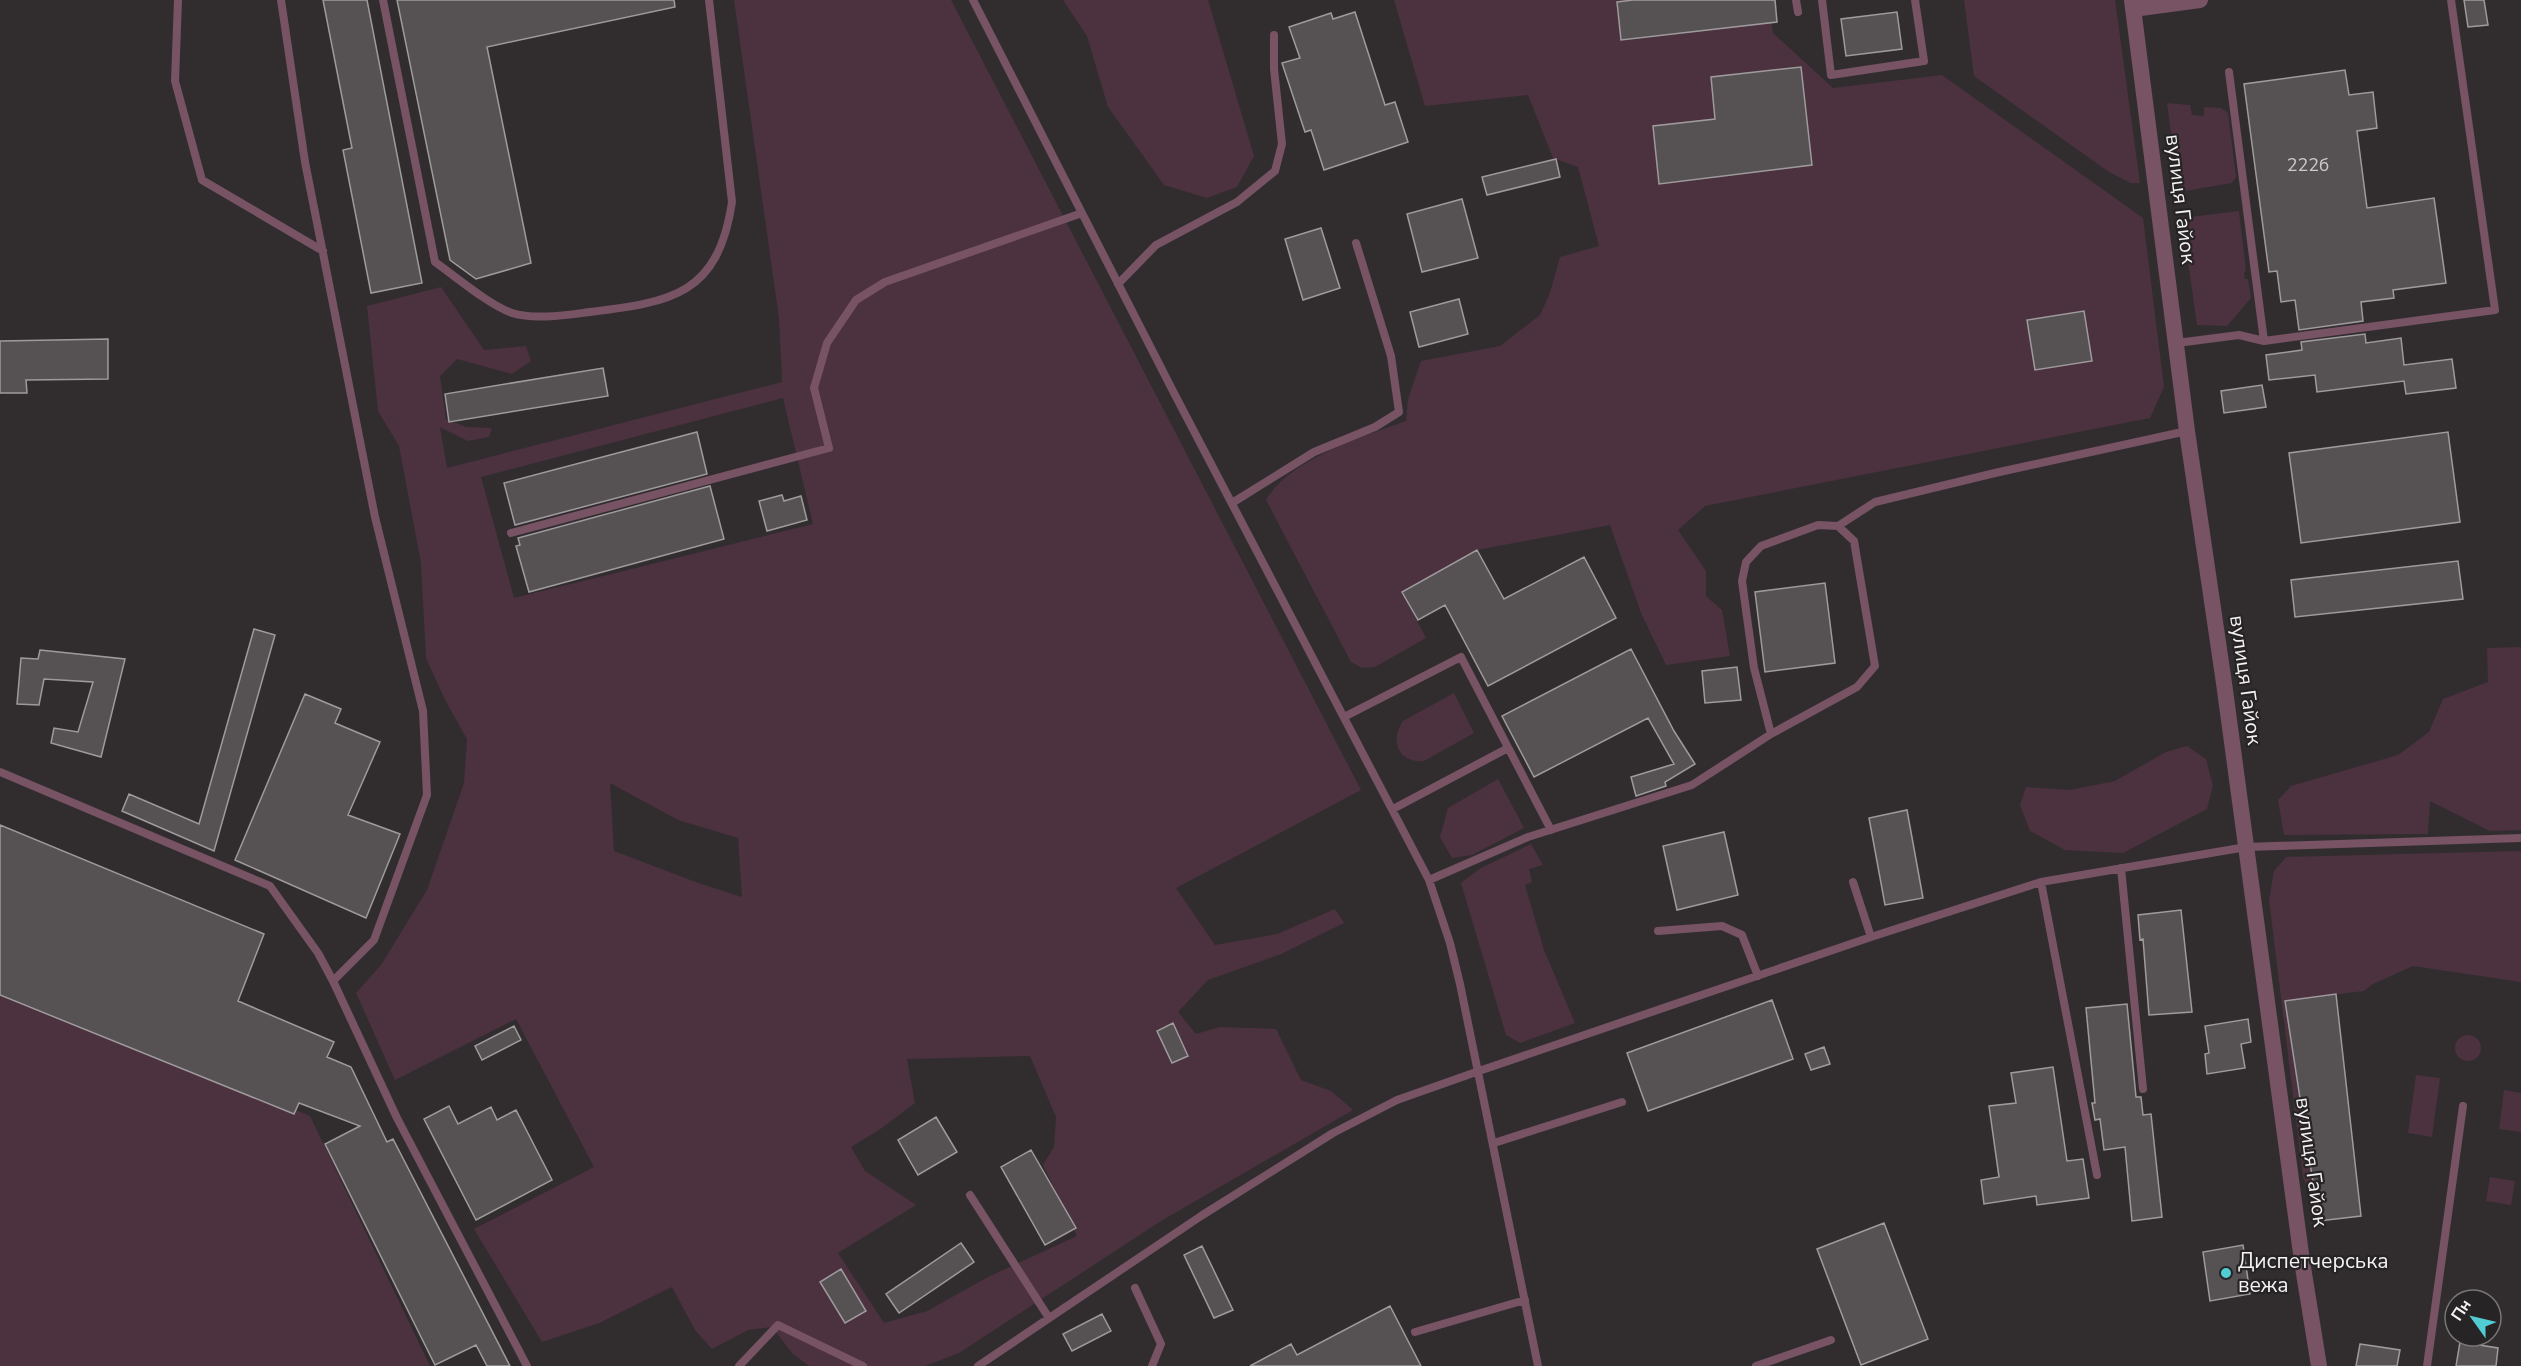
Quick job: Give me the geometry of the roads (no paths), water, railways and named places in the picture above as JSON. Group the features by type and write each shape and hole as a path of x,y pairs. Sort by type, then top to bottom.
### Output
{"street":[{"path":"2133,4 2200,0"},
{"name":"вулиця Гайок","path":"2133,4 2187,431 2302,1261 2319,1366"}],"lane":[{"path":"178,0 175,81 202,180 323,251"},
{"path":"281,0 305,162 375,517 423,711 427,795 374,940 333,981"},
{"path":"383,0 435,262 474,291 512,313 549,316 645,306 677,295 699,279 718,254 729,226 732,202 709,0"},
{"path":"973,0 1118,284 1429,880 1450,943 1479,1071 1538,1366"},
{"path":"1796,0 1798,12"},
{"path":"1822,0 1831,75 1924,61 1915,0"},
{"path":"2177,343 2239,335 2264,341 2495,310 2451,0"},
{"path":"1118,284 1156,245 1237,202 1275,171 1282,144 1274,69 1274,35"},
{"path":"2229,72 2264,341"},
{"path":"511,533 830,448 814,388 827,343 856,300 885,282 1082,213"},
{"path":"1232,503 1314,452 1375,427 1399,412 1390,356 1356,243"},
{"path":"1771,734 1754,668 1742,581 1746,562 1761,546 1818,525 1838,526 1875,502 1995,472 2187,431"},
{"path":"1429,880 1528,837 1692,785 1771,734 1857,687 1875,666 1854,541 1838,526"},
{"path":"1344,717 1461,657 1551,830"},
{"path":"1393,809 1508,748"},
{"path":"0,772 270,886 318,953 333,981 397,1118 526,1366"},
{"path":"978,1366 1201,1216 1333,1133 1397,1100 1479,1071 1871,937 2041,882 2246,847 2521,838"},
{"path":"2121,868 2143,1089"},
{"path":"1853,882 1871,937"},
{"path":"2041,882 2097,1175"},
{"path":"1658,931 1722,926 1742,935 1758,976"},
{"path":"1494,1143 1622,1102"},
{"path":"2427,1366 2463,1106"},
{"path":"970,1195 1049,1318"},
{"path":"1135,1288 1161,1344 1152,1366"},
{"path":"1415,1332 1525,1300"},
{"path":"739,1366 778,1324 863,1366"},
{"path":"1756,1366 1831,1340"}],"place":[{"name":"Диспетчерська вежа","path":"2226,1273"}]}
